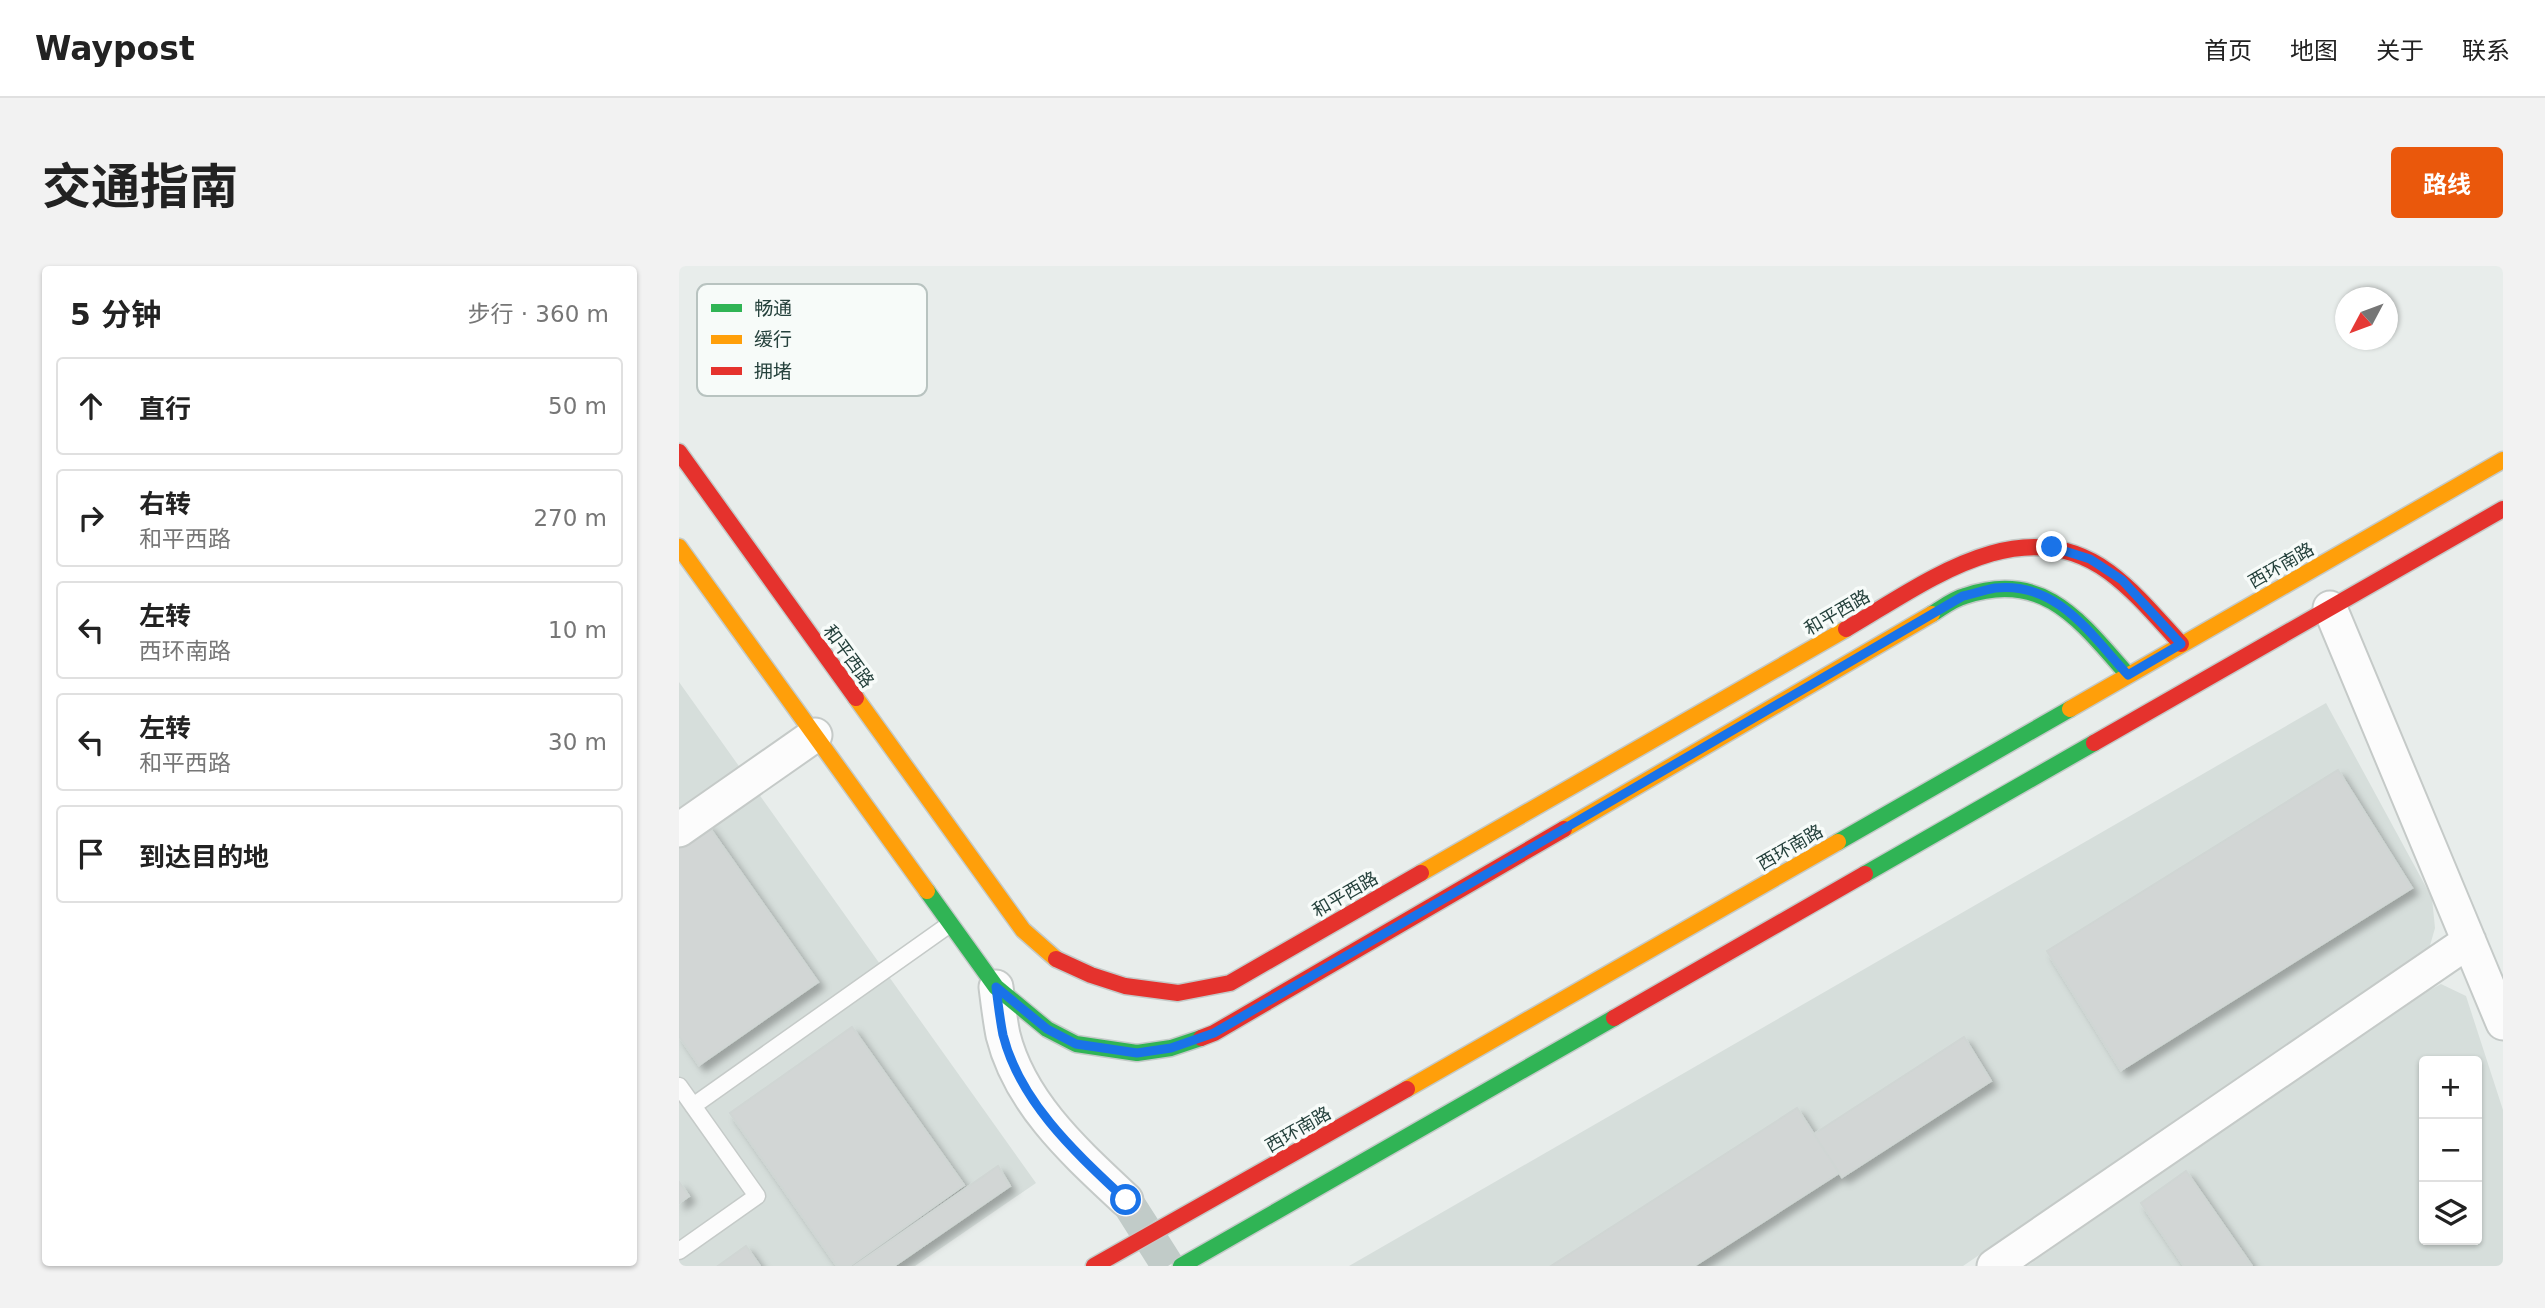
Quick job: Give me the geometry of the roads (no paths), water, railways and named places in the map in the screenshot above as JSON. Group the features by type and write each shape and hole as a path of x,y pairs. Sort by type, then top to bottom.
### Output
{"main road":[{"name":"和平西路","path":"679,452 1023,930 1058,961 1091,975 1125,986 1178,993 1230,983 1961,563 2014,547 2052,547 2090,559 2122,580 2181,644"},
{"name":"西环南路","path":"1094,1266 1459,1060 2503,460"},
{"path":"1181,1266 2503,509"},
{"path":"679,548 996,987 1047,1029 1076,1044 1137,1053 1171,1048 1214,1033 1963,596 1995,588 2029,589 2051,597 2077,619 2128,675"}],"street":[{"path":"2330,608 2503,1023"},
{"path":"679,830 815,735"},
{"path":"1994,1266 2469,942"},
{"path":"996,987 1004,1037 1020,1077 1036,1104 1072,1149 1126,1200"}],"lane":[{"path":"694,1107 950,924"},
{"path":"679,1086 757,1196 679,1251"}],"tunnel":[{"path":"1126,1200 1168,1266"}]}
